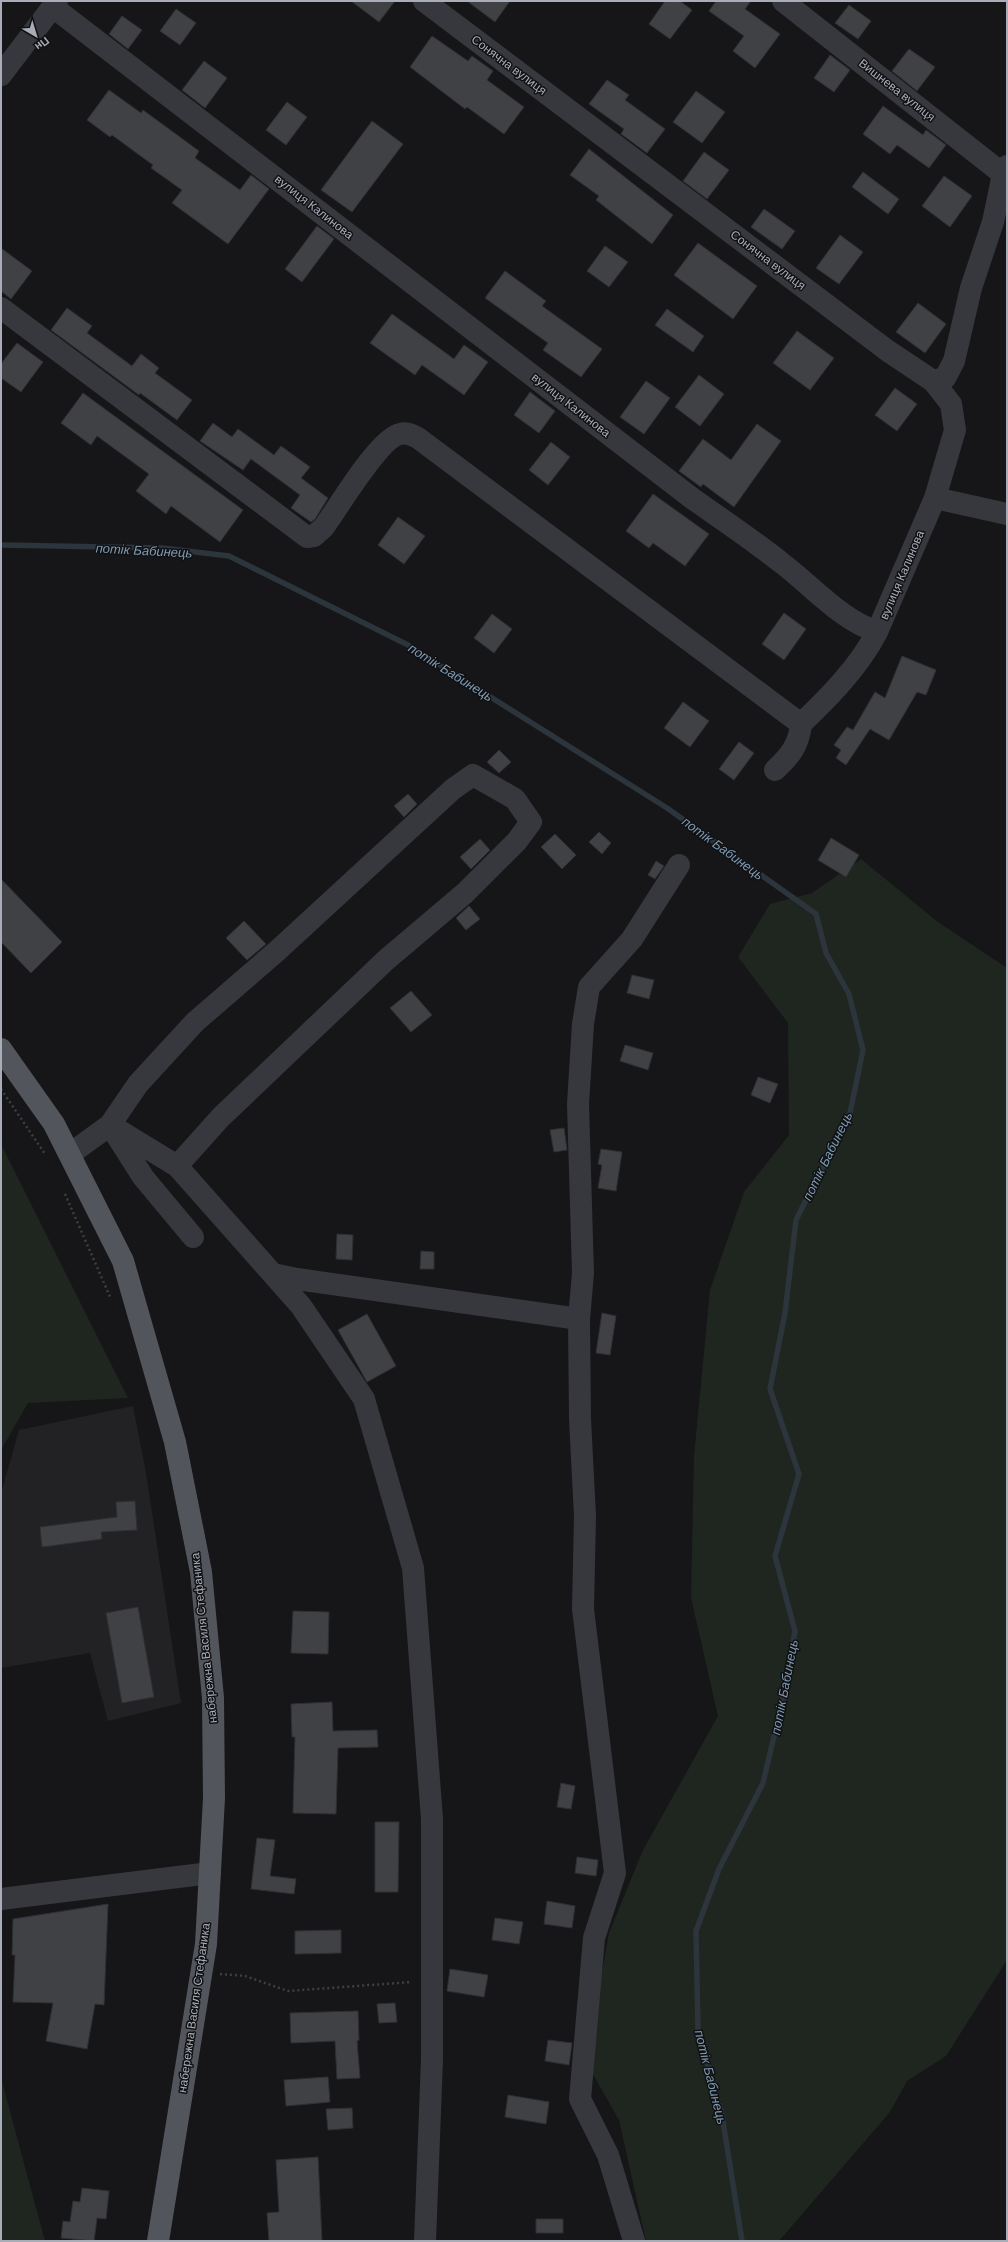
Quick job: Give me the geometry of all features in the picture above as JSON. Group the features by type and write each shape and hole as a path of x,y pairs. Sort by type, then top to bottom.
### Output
{"main road":[{"name":"набережна Василя Стефаника","path":"1,1049 54,1124 123,1261 175,1442 201,1572 213,1698 214,1798 206,1944 158,2241"}],"street":[{"name":"Сонячна вулиця","path":"424,1 888,351 933,381"},
{"name":"Вишнева вулиця","path":"783,1 1005,170"},
{"path":"1,76 55,4"},
{"name":"вулиця Калинова","path":"55,4 687,494 783,564 862,627 877,632 935,498 955,430 951,404 933,381"},
{"path":"933,381 945,378 954,362 971,288 993,222 1005,170"},
{"path":"1,308 307,536 314,536 324,527 369,462 382,446 400,434 409,433 427,444 801,724"},
{"path":"935,498 1007,514"},
{"path":"776,770 791,755 799,739 801,724 828,698 869,648 877,632"},
{"path":"70,1154 110,1125 138,1084 195,1022 277,951 454,789 473,775 514,799 531,822 517,841 465,893 386,960 227,1111 177,1166"},
{"path":"634,2241 608,2155 580,2099 594,1938 615,1873 583,1609 585,1516 580,1419 579,1319 584,1273 578,1104 583,1024 589,987 632,939 679,865"},
{"path":"110,1125 177,1166 301,1306 364,1399 413,1568 432,1819 432,2058 425,2241"},
{"path":"110,1125 143,1177 193,1237"},
{"path":"273,1274 579,1319"},
{"path":"1,1899 210,1873"}],"path":[{"path":"1,1089 47,1157"},
{"path":"64,1192 112,1301"},
{"path":"202,1972 245,1976 288,1991 432,1980"}],"shaded area":[{"path":"861,859 938,922 1007,968 1007,1960 946,2056 907,2081 890,2112 779,2241 646,2241 619,2120 586,2062 609,1933 643,1850 718,1716 691,1598 694,1456 710,1290 744,1192 789,1135 788,1023 738,957 770,904 812,893"},
{"path":"1,1144 128,1398 28,1403 1,1450"},
{"path":"133,1406 146,1473 181,1703 108,1721 90,1653 1,1668 1,1493 19,1430"},
{"path":"1,2078 45,2241 1,2241"}],"building":[{"path":"351,1 395,1 379,22"},
{"path":"467,1 510,1 495,22"},
{"path":"665,1 680,1 692,10 670,39 649,24"},
{"path":"716,1 751,1 745,9 780,34 755,68 733,51 744,36 709,11"},
{"path":"849,5 871,21 858,39 835,23"},
{"path":"176,9 196,23 180,45 160,31"},
{"path":"122,16 142,30 128,49 109,34"},
{"path":"432,36 468,61 472,56 493,71 487,80 524,107 504,134 467,107 465,109 410,67"},
{"path":"909,49 935,67 917,91 892,71"},
{"path":"830,55 850,70 834,92 814,78"},
{"path":"204,61 227,78 205,108 182,90"},
{"path":"607,80 629,95 625,100 665,129 647,153 621,134 624,129 589,104"},
{"path":"109,90 141,113 143,110 199,151 195,158 240,190 251,175 269,189 228,244 172,203 182,190 151,168 153,165 112,135 110,137 87,120"},
{"path":"696,91 725,112 702,143 673,122"},
{"path":"287,102 307,117 286,145 266,130"},
{"path":"883,106 923,135 926,130 946,145 929,168 897,145 890,154 863,134"},
{"path":"372,121 403,144 352,212 321,190"},
{"path":"589,149 673,215 652,244 596,200 599,196 570,175"},
{"path":"704,152 729,170 707,199 683,181"},
{"path":"863,172 899,199 888,214 852,187"},
{"path":"944,176 972,196 950,227 922,206"},
{"path":"764,209 795,231 782,249 751,227"},
{"path":"317,226 334,239 302,282 285,269"},
{"path":"840,235 863,252 839,284 816,268"},
{"path":"698,243 757,286 733,319 674,275"},
{"path":"605,246 628,262 609,287 587,271"},
{"path":"1,248 32,271 11,299 1,291"},
{"path":"505,271 546,301 542,306 602,349 581,377 543,350 548,343 485,298"},
{"path":"918,303 946,324 925,353 896,332"},
{"path":"67,308 92,326 87,333 132,366 141,354 159,368 155,373 192,400 177,420 140,393 139,395 51,330"},
{"path":"667,309 704,336 693,352 655,325"},
{"path":"392,314 454,359 464,345 488,362 464,395 422,365 415,375 370,343"},
{"path":"797,331 834,358 810,390 773,363"},
{"path":"17,343 43,362 21,392 1,378 1,364"},
{"path":"699,375 724,394 700,426 675,407"},
{"path":"646,381 670,398 644,434 620,417"},
{"path":"895,388 917,404 897,431 875,415"},
{"path":"530,392 555,411 539,433 514,415"},
{"path":"83,393 243,510 220,542 171,506 166,514 136,491 149,474 97,436 91,445 61,423"},
{"path":"213,423 232,437 238,429 274,455 281,446 310,467 301,478 328,498 315,519 311,522 291,508 300,495 251,459 243,470 200,441"},
{"path":"757,424 781,441 734,507 703,484 701,487 679,471 703,439 731,460"},
{"path":"551,442 570,457 548,485 529,470"},
{"path":"653,494 709,534 685,566 653,543 649,548 626,531"},
{"path":"398,517 425,536 404,564 378,545"},
{"path":"784,613 806,629 784,660 762,644"},
{"path":"492,614 512,629 494,653 474,638"},
{"path":"902,656 936,670 926,695 917,692 889,740 870,729 846,765 836,758 841,750 834,745 847,727 853,730 875,692 885,698"},
{"path":"683,702 709,721 690,747 664,728"},
{"path":"739,742 754,753 734,780 719,769"},
{"path":"499,750 511,762 499,773 487,762"},
{"path":"408,794 417,804 404,817 394,806"},
{"path":"599,832 611,843 602,854 589,842"},
{"path":"555,834 576,855 562,869 541,847"},
{"path":"831,838 859,855 846,877 818,860"},
{"path":"480,839 490,850 471,869 460,857"},
{"path":"656,861 664,866 655,879 648,875"},
{"path":"1,879 62,942 31,973 1,942"},
{"path":"469,906 480,919 466,930 456,918"},
{"path":"244,921 266,944 247,960 226,938"},
{"path":"632,975 654,980 649,999 627,993"},
{"path":"411,991 432,1015 411,1032 390,1008"},
{"path":"625,1045 653,1053 648,1070 620,1061"},
{"path":"758,1077 778,1084 770,1103 751,1095"},
{"path":"564,1128 567,1150 554,1152 550,1130"},
{"path":"601,1149 622,1152 616,1191 598,1188 602,1165 598,1164"},
{"path":"337,1234 353,1235 352,1260 336,1259"},
{"path":"421,1251 434,1252 434,1269 420,1269"},
{"path":"602,1313 616,1316 610,1355 596,1353"},
{"path":"367,1314 396,1366 367,1382 338,1330"},
{"path":"135,1501 137,1530 101,1532 102,1539 42,1547 40,1527 117,1517 116,1502"},
{"path":"138,1607 154,1697 122,1703 106,1613"},
{"path":"293,1611 329,1612 328,1654 291,1653"},
{"path":"332,1702 333,1731 377,1730 378,1747 338,1748 336,1814 293,1813 295,1737 292,1737 291,1704"},
{"path":"561,1783 575,1786 571,1809 557,1807"},
{"path":"375,1822 399,1822 398,1892 375,1892"},
{"path":"257,1838 275,1840 270,1876 296,1879 294,1894 251,1889"},
{"path":"577,1857 598,1860 596,1876 575,1873"},
{"path":"547,1901 575,1906 572,1928 544,1924"},
{"path":"108,1904 104,2005 95,2004 87,2049 46,2041 53,2003 13,2002 15,1955 12,1955 13,1919"},
{"path":"495,1918 523,1922 519,1944 492,1940"},
{"path":"341,1930 341,1953 295,1954 295,1931"},
{"path":"450,1969 488,1975 484,1997 447,1991"},
{"path":"395,2003 397,2022 379,2023 377,2004"},
{"path":"358,2011 359,2040 357,2041 360,2078 337,2079 335,2041 291,2043 290,2013"},
{"path":"548,2040 572,2043 569,2065 545,2061"},
{"path":"328,2077 330,2102 286,2106 284,2080"},
{"path":"508,2095 549,2102 546,2124 505,2117"},
{"path":"352,2108 353,2128 328,2130 326,2109"},
{"path":"318,2157 322,2241 269,2241 267,2213 279,2212 276,2160"},
{"path":"82,2188 109,2191 106,2219 97,2218 94,2241 61,2238 63,2221 70,2222 73,2201 80,2202"},
{"path":"536,2219 563,2219 563,2233 536,2233"}],"waterway":[{"name":"потік Бабинець","path":"1,545 162,548 229,556 408,645 667,808 816,914 826,953 849,994 863,1050 850,1113 796,1220 785,1313 770,1389 799,1474 775,1556 795,1631 784,1694 763,1783 719,1869 696,1931 698,2030 722,2115 742,2241"}]}
